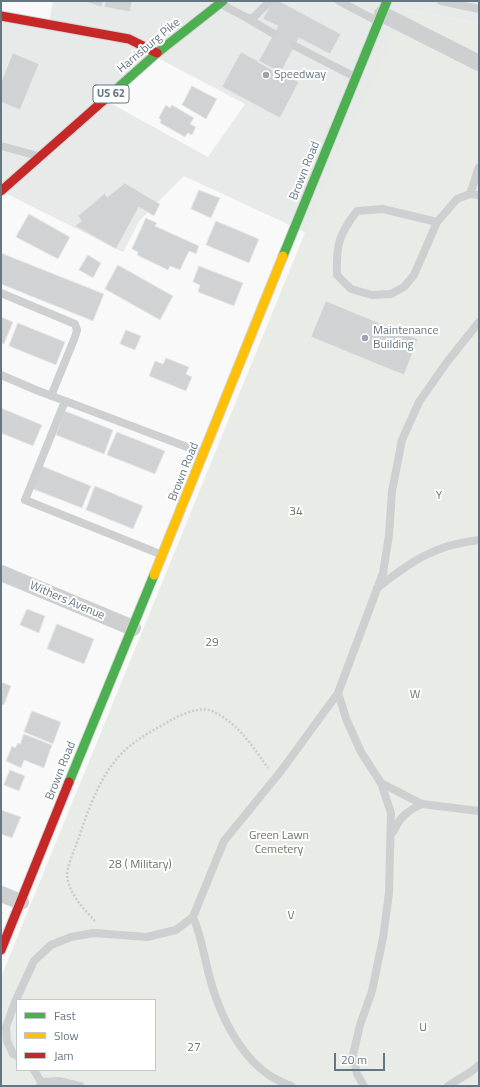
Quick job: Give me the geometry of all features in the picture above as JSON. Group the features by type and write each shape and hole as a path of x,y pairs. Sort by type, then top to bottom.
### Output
{"main road":[{"name":"Harrisburg Pike","path":"1,191 157,53 222,2"},
{"name":"Brown Road","path":"1,950 163,555 382,12"},
{"path":"1,16 129,40 157,53"}],"street":[{"path":"382,12 479,62"},
{"name":"Withers Avenue","path":"1,573 133,628"},
{"path":"1,894 21,902"}],"lane":[{"path":"247,18 253,18 270,1"},
{"path":"339,1 382,12"},
{"path":"440,1 479,9"},
{"path":"222,2 274,34"},
{"path":"295,46 355,77"},
{"path":"1,146 41,157"},
{"path":"437,222 383,209 357,211 344,228 336,254 337,274 352,289 372,295 391,294 404,288 414,275 437,222 457,199 475,194 479,167"},
{"path":"1,292 75,324 75,337 52,396"},
{"path":"16,999 34,961 51,945 72,938 94,934 147,937 176,930 193,917 224,841 275,778 338,693 384,565 389,536 392,491 402,440 419,402 446,362 479,322"},
{"path":"1,375 65,401 204,453"},
{"path":"65,401 25,500 163,555"},
{"path":"377,588 404,567 433,551 456,542 479,540"},
{"path":"338,693 347,721 361,752 381,783 391,813 392,834 389,893 383,938 372,991 360,1025 353,1055 357,1074 364,1086"},
{"path":"381,783 422,804 479,811"},
{"path":"392,834 399,819 408,811 422,804"},
{"path":"193,917 210,978 224,1016 236,1039 251,1060 270,1075 291,1086"},
{"path":"16,1000 6,1027 7,1041 13,1054 16,1056"},
{"path":"448,1086 479,1065"},
{"path":"34,1071 41,1084 58,1081 80,1086"}],"path":[{"path":"107,934 80,904 71,890 67,873 87,812 106,775 123,752 144,735 184,713 201,710 213,711 241,730 275,778"}],"shaded area":[{"path":"53,1 479,1 479,23 408,10 400,21 311,235 184,176 140,220 123,252 1,191 1,13 49,22","holes":["154,56 245,104 208,157 103,99"]}],"green space":[{"name":"Green Lawn Cemetery","path":"408,10 479,23 479,1086 1,1086 1,977 338,152 400,21"}],"building":[{"path":"84,1 103,1 102,7"},
{"path":"106,1 132,1 130,12 104,7"},
{"path":"273,1 279,1 341,34 330,54 299,38 280,74 258,62 278,26 263,19"},
{"path":"241,52 299,82 280,118 222,87"},
{"path":"13,53 39,64 20,110 1,102 1,82"},
{"path":"192,86 217,99 206,119 182,105"},
{"path":"166,105 170,108 172,105 194,118 190,124 196,127 192,135 188,133 185,137 160,123 161,120 159,118"},
{"path":"125,183 160,204 154,216 139,207 116,249 75,226 81,221 78,216 105,193 107,197"},
{"path":"199,190 220,198 211,218 191,209"},
{"path":"29,214 70,237 58,259 16,237"},
{"path":"146,218 157,223 155,226 199,246 196,254 189,251 180,270 170,266 168,270 137,255 138,252 132,249"},
{"path":"216,221 259,239 249,263 206,245"},
{"path":"1,253 104,294 93,321 1,284"},
{"path":"88,255 101,263 93,278 79,270"},
{"path":"118,265 173,296 160,320 105,289"},
{"path":"199,266 243,283 234,306 198,292 200,285 193,282"},
{"name":"Maintenance Building","path":"326,301 418,339 404,375 311,337"},
{"path":"1,317 13,322 4,344 1,343"},
{"path":"18,323 65,342 56,365 9,346"},
{"path":"126,330 141,336 135,350 120,344"},
{"path":"166,358 189,367 186,374 192,377 186,391 149,376 155,361 163,364"},
{"path":"1,408 42,425 33,446 1,433"},
{"path":"65,411 113,430 104,454 56,435"},
{"path":"117,432 165,451 155,474 107,455"},
{"path":"42,466 91,486 82,508 33,489"},
{"path":"95,486 143,506 133,529 86,510"},
{"path":"27,609 45,616 39,633 20,625"},
{"path":"57,624 94,639 84,664 47,649"},
{"path":"1,682 11,686 4,705 1,704"},
{"path":"32,711 61,722 53,744 24,732"},
{"path":"24,734 52,745 44,768 24,760 21,768 6,761 12,746 15,748 18,743 20,744"},
{"path":"10,770 25,776 19,791 4,785"},
{"path":"1,810 21,817 12,838 1,834"}],"traffic: fast":[{"path":"103,101 157,53 223,1"},
{"path":"283,256 387,1"},
{"path":"69,782 154,575"}],"traffic: slow":[{"path":"154,575 283,256"}],"traffic: jam":[{"path":"1,16 129,39 157,53"},
{"path":"1,191 103,101"},
{"path":"1,950 69,782"}],"place":[{"name":"Speedway","path":"266,75"},
{"name":"Maintenance Building","path":"365,338"}],"park label":[{"name":"Y","path":"439,496"},
{"name":"34","path":"296,512"},
{"name":"29","path":"212,643"},
{"name":"W","path":"415,695"},
{"name":"28 ( Military)","path":"140,865"},
{"name":"V","path":"291,916"},
{"name":"U","path":"423,1028"},
{"name":"27","path":"194,1048"}]}
